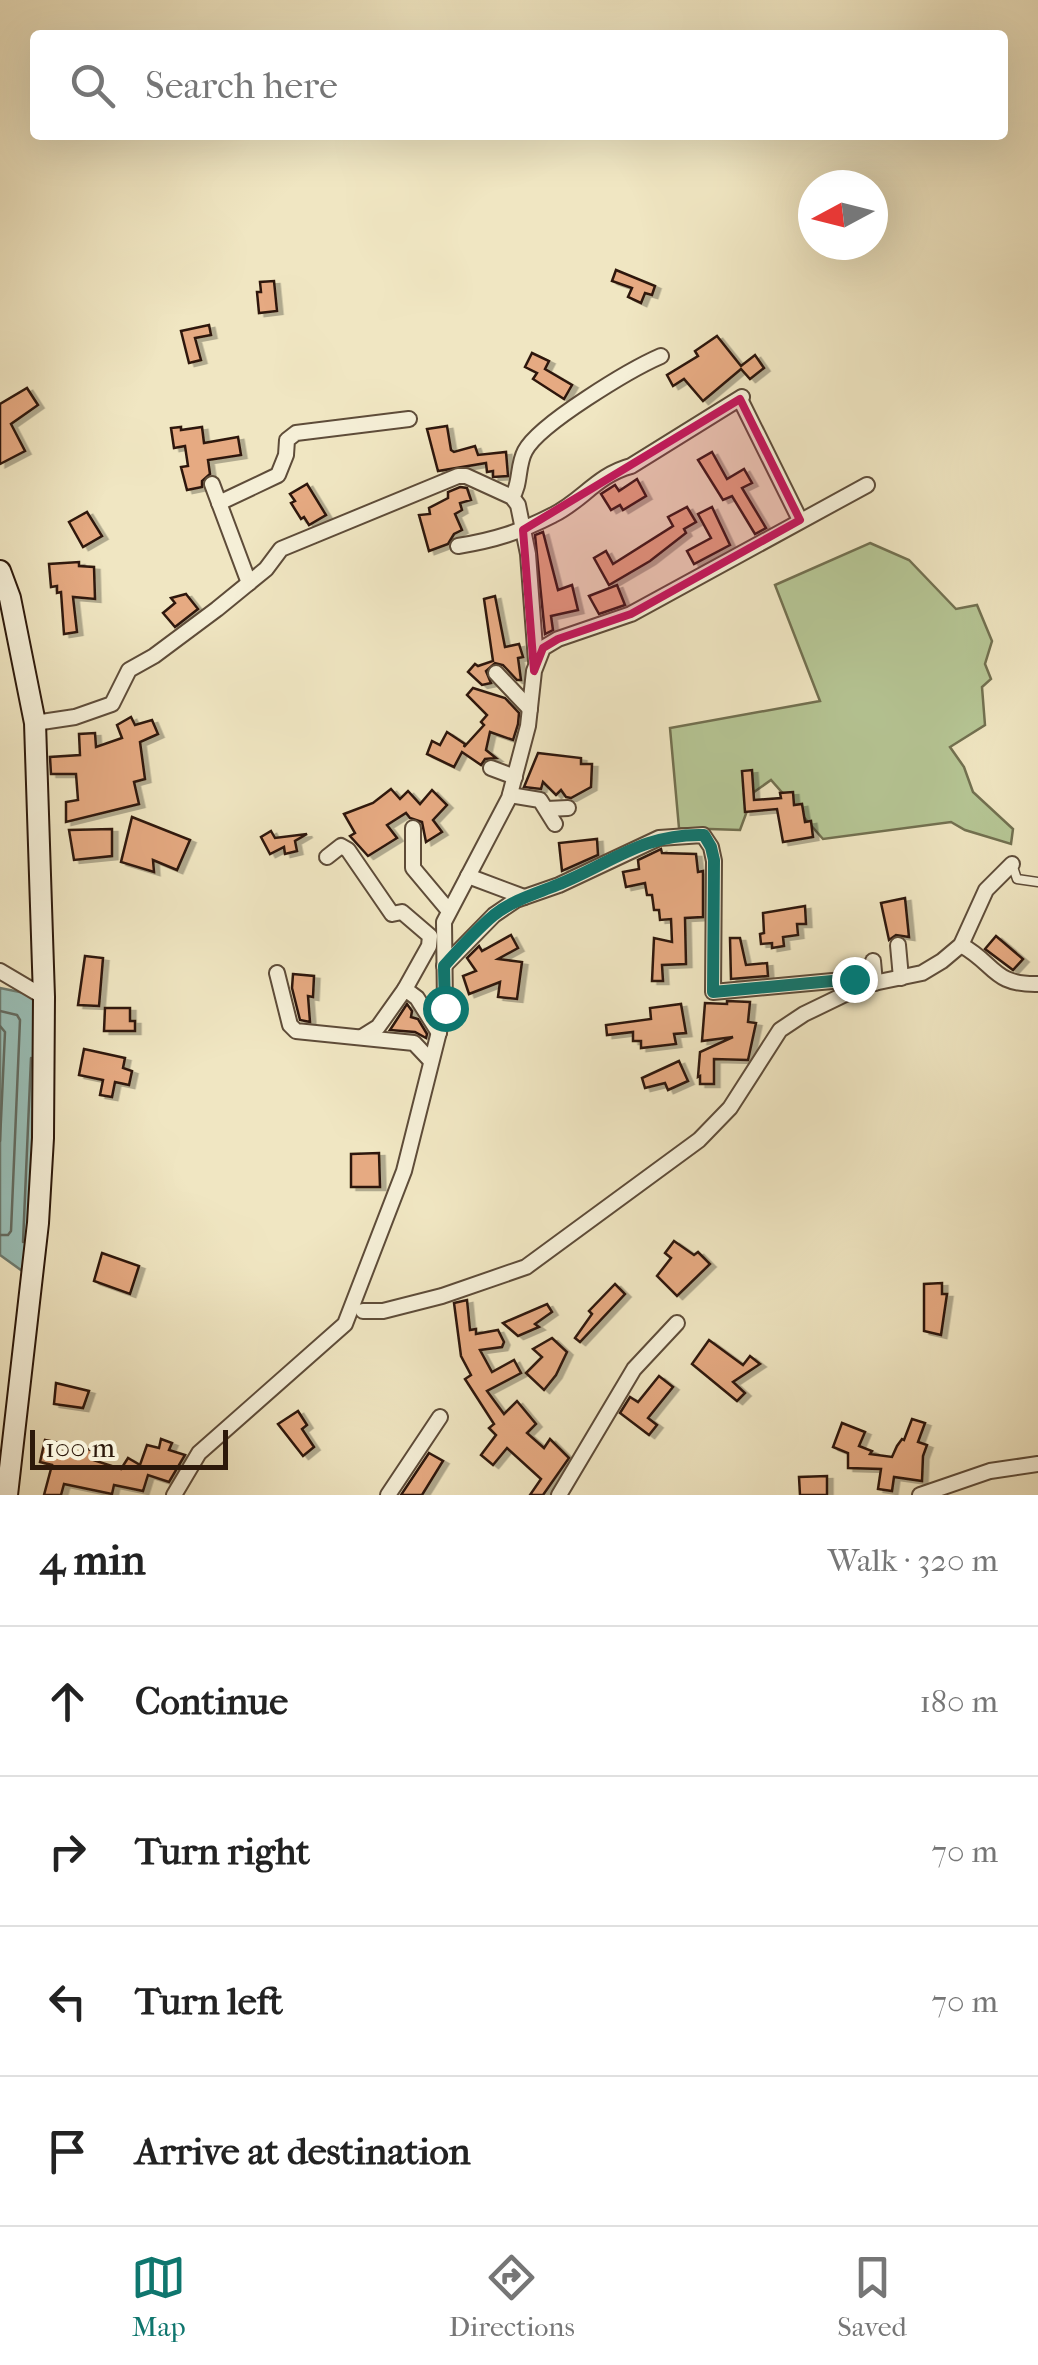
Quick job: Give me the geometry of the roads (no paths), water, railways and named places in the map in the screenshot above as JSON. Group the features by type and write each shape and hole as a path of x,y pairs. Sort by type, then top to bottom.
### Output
{"main road":[{"path":"0,570 10,598 35,723 44,997 38,1223 7,1495"}],"street":[{"path":"512,496 525,450 549,426 661,356"},
{"path":"458,546 507,538 556,514 613,471 631,466 741,398 800,520"},
{"path":"219,503 278,475 286,455 286,440 296,433 409,419"},
{"path":"35,723 108,707 129,670 154,656 249,583 281,549 458,476 512,496 518,504 537,653 530,709 510,795 446,918 445,1008 404,1171 346,1324 200,1453 174,1495"},
{"path":"212,484 249,583"},
{"path":"534,671 544,648 558,639 630,614 867,484"},
{"path":"496,673 530,709"},
{"path":"492,768 515,778"},
{"path":"510,795 540,800 555,824"},
{"path":"547,808 568,808"},
{"path":"409,830 413,868 446,918"},
{"path":"444,966 494,915 524,897 559,885 658,838 704,835 714,860 713,992 854,979 870,984"},
{"path":"327,856 342,846 348,850 392,914 402,912 428,934 430,946 406,989 378,1027 362,1037"},
{"path":"363,1311 442,1296 526,1268 699,1140 730,1108 780,1030 804,1014 870,984 922,973 942,961 960,945 986,890 1012,864"},
{"path":"468,876 524,897"},
{"path":"428,934 446,918"},
{"path":"898,945 901,978"},
{"path":"960,945 978,954 996,975 1008,982 1038,984"},
{"path":"870,984 873,961"},
{"path":"0,972 44,997"},
{"path":"277,973 290,1025 296,1031 414,1044 432,1062"},
{"path":"406,989 417,998 439,1033"},
{"path":"559,1495 634,1369 677,1323"},
{"path":"388,1495 440,1417"},
{"path":"920,1495 990,1471 1038,1464"}],"lane":[{"path":"1012,864 1017,878 1038,882"}],"water":[{"path":"0,988 44,997 32,1278 0,1255"}]}
